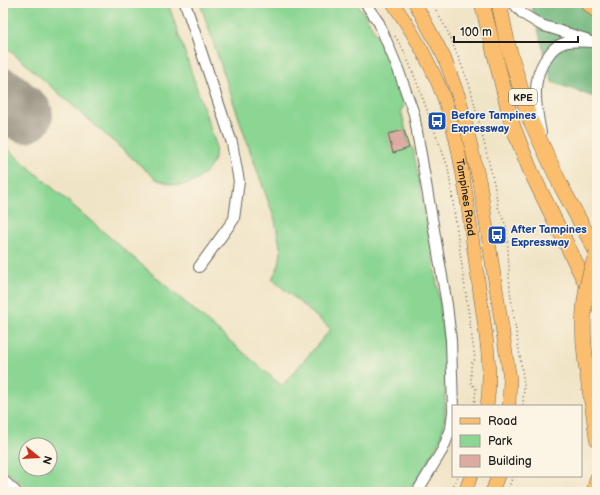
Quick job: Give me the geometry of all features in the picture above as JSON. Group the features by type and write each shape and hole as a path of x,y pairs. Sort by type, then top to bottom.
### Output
{"highway":[{"name":"KPE","path":"482,3 513,127 531,172 556,225 569,248"},
{"name":"KPE","path":"499,3 508,46 529,117 561,186 597,253"},
{"path":"588,3 597,11"},
{"path":"569,248 597,284"},
{"path":"569,248 597,304"},
{"path":"597,253 590,272 583,314 586,372 597,439"},
{"path":"594,492 597,479"}],"main road":[{"name":"Tampines Road","path":"394,3 427,58 443,97 453,127 466,196 487,349 490,389 487,405"},
{"name":"Tampines Road","path":"415,3 444,57 460,100 480,184 510,379 509,405"},
{"path":"465,492 471,477"},
{"path":"492,492 498,477"}],"lane":[{"path":"185,3 232,143 239,181 234,219 199,267"},
{"path":"365,3 379,23 398,69 414,114 447,305 451,340 453,405"},
{"path":"513,3 522,14 541,25 596,42"},
{"path":"544,148 536,106 536,81 543,63 555,47 569,42 596,42"},
{"path":"417,492 443,449 451,429 452,420"},
{"path":"3,480 16,492"}],"path":[{"path":"392,30 404,51 416,80 448,167 476,359 471,364 471,383 476,389 474,405"},
{"path":"494,183 498,207 507,228 510,291 524,383 523,405"},
{"path":"450,492 458,477"},
{"path":"507,492 513,477"}],"green space":[{"path":"3,3 168,3 215,142 213,161 206,172 201,177 189,184 176,185 157,180 3,44"},
{"path":"200,3 356,3 372,26 404,106 401,110 409,144 413,148 442,318 445,355 445,420 441,438 423,471 408,491 403,487 398,492 31,492 3,468 3,145 282,386 331,329 272,279 279,265 281,252 275,220"},
{"path":"531,3 597,3 597,98 552,82"}],"building":[{"path":"404,130 409,148 393,153 388,134"}],"runway":[{"path":"3,96 25,115"}],"place":[{"name":"Before Tampines Expressway","path":"437,121"},
{"name":"After Tampines Expressway","path":"497,235"}]}
